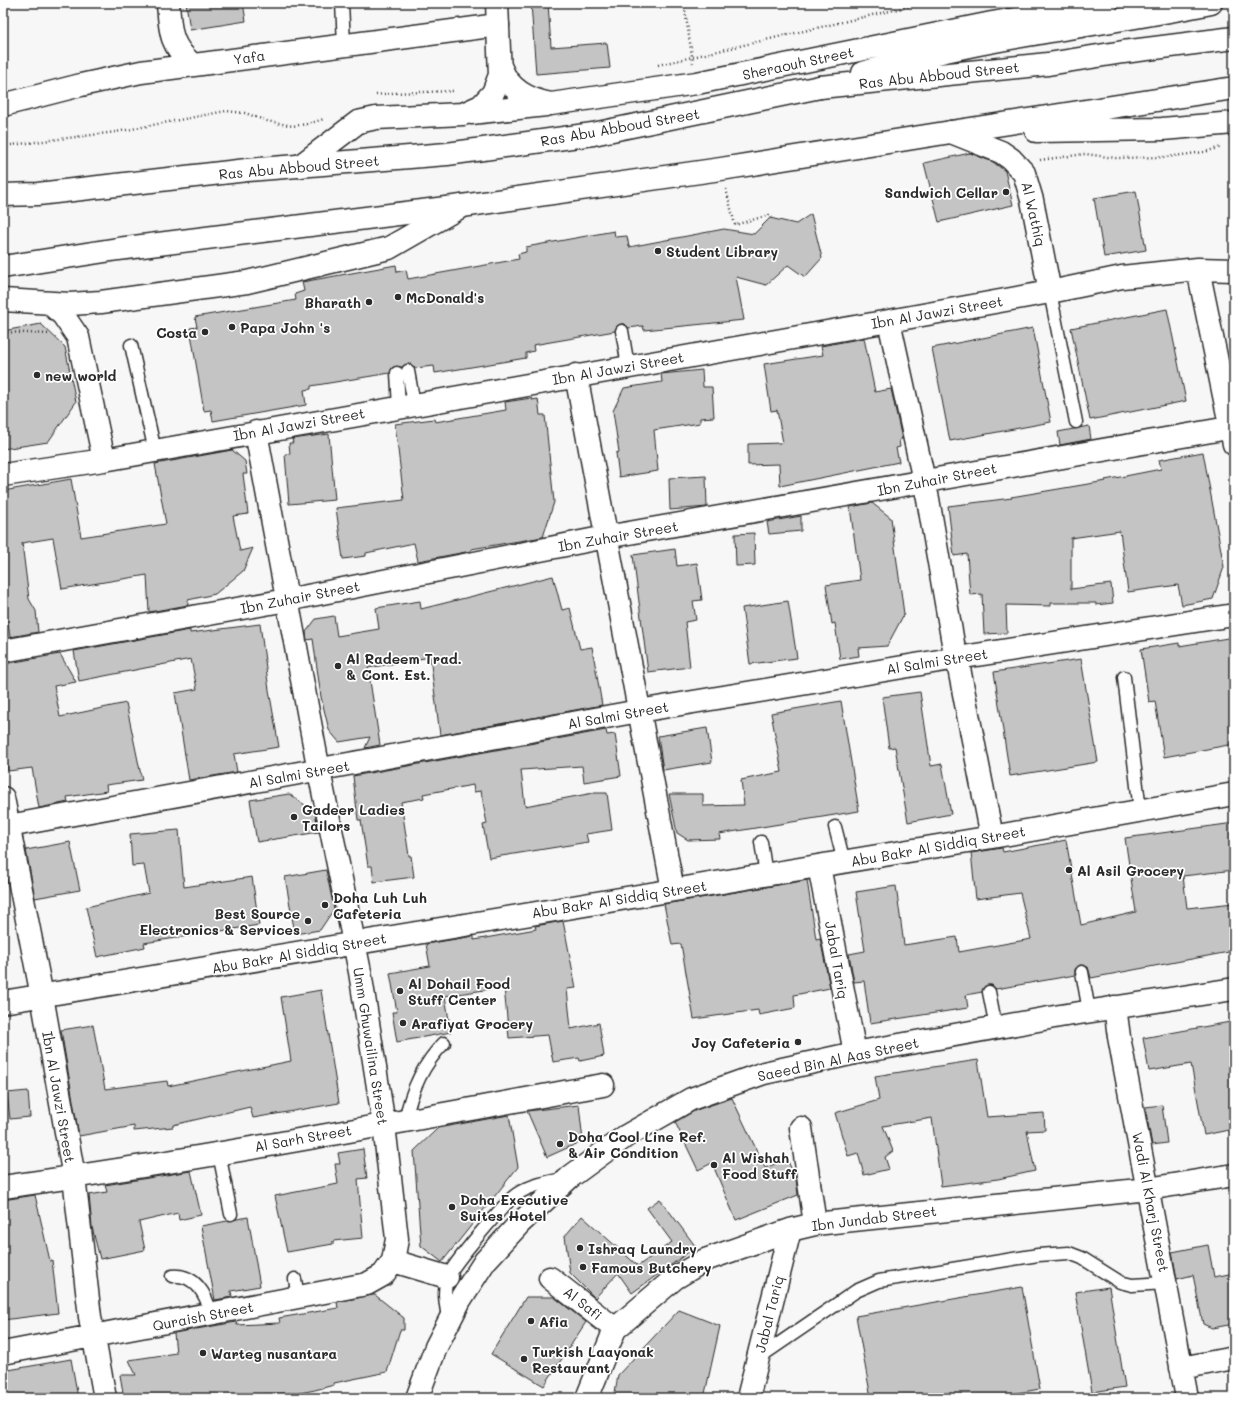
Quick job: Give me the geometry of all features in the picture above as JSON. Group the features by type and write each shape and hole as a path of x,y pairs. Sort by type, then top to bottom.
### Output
{"main road":[{"path":"168,3 171,34 175,46 193,65"},
{"name":"Sheraouh Street","path":"300,166 358,122 376,118 463,114 480,106 493,93 499,81 501,68 497,3"},
{"name":"Sheraouh Street","path":"501,68 507,82 518,92 534,100 551,104 697,83 992,23 1107,3"},
{"path":"820,87 882,67 945,51 1173,6 1210,3"},
{"name":"Yafa","path":"3,105 81,85 141,72 344,44 498,25"},
{"name":"Ras Abu Abboud Street","path":"9,197 300,166 447,154 593,134 820,87 1048,64 1123,52 1234,38"},
{"path":"3,267 118,249 462,206 721,169 1234,88"},
{"path":"463,114 551,104"},
{"path":"951,132 1162,129 1234,123"},
{"name":"Al Wathiq","path":"951,132 1001,152 1019,166 1027,181 1030,192 1050,292"},
{"path":"3,300 49,303 101,302 247,282 389,248 462,206"},
{"path":"1198,269 1233,433"},
{"name":"Ibn Al Jawzi Street","path":"3,475 104,460 406,405 890,321 1050,292 1122,277 1198,269 1234,270"},
{"path":"78,337 87,320 101,302"},
{"path":"49,303 63,315 78,337 104,460"},
{"path":"890,321 924,481 953,643 992,837"},
{"path":"576,375 673,890"},
{"name":"Umm Ghuwailina Street","path":"256,432 319,771 354,943 384,1125 397,1239 393,1261"},
{"name":"Ibn Zuhair Street","path":"3,651 287,600 606,537 924,481 1233,433"},
{"name":"Al Salmi Street","path":"6,827 319,771 639,711 957,658 1234,615"},
{"name":"Abu Bakr Al Siddiq Street","path":"3,1002 992,837 1234,794"},
{"name":"Ibn Al Jawzi Street","path":"3,798 6,827 42,996 74,1177 93,1336 105,1398"},
{"name":"Jabal Tariq","path":"819,866 855,1053"},
{"name":"Saeed Bin Al Aas Street","path":"417,1398 436,1347 460,1300 485,1261 520,1223 570,1177 626,1136 691,1100 764,1073 855,1053 1089,1011 1234,988"},
{"name":"Wadi Al Kharj Street","path":"1115,1007 1119,1037 1187,1398"},
{"name":"Al Sarh Street","path":"3,1187 74,1177 384,1125 603,1085"},
{"path":"801,1128 815,1224"},
{"name":"Ibn Jundab Street","path":"587,1398 615,1328 675,1278 705,1260 790,1230 815,1224 1148,1189 1234,1176"},
{"name":"Jabal Tariq","path":"752,1397 758,1358 790,1230"},
{"path":"393,1261 447,1277"},
{"name":"Quraish Street","path":"3,1352 211,1314 296,1288 367,1284 383,1275 393,1261"},
{"name":"Al Safi","path":"550,1278 615,1328"},
{"path":"1181,1368 1234,1358"}],"lane":[{"path":"342,3 344,44"},
{"path":"1050,292 1076,422"},
{"path":"622,331 628,366"},
{"path":"131,345 155,451"},
{"path":"402,372 406,405"},
{"path":"1124,677 1140,811"},
{"path":"835,827 844,862"},
{"path":"761,842 766,875"},
{"path":"1082,972 1089,1011"},
{"path":"989,992 996,1027"},
{"path":"406,1121 410,1100 420,1075 430,1057 444,1043"},
{"path":"218,1153 231,1214"},
{"path":"449,1322 445,1293 447,1277 457,1261 516,1194 537,1184 570,1177"},
{"path":"758,1358 856,1291 880,1281 1038,1255 1069,1253 1082,1258 1120,1282 1132,1285 1166,1283"},
{"path":"172,1276 183,1275 193,1281 204,1296 211,1314"}],"path":[{"path":"691,3 684,4 697,83"},
{"path":"654,66 924,3"},
{"path":"373,96 392,93 448,91 493,93"},
{"path":"3,146 116,132 226,112 245,112 267,122 293,126 307,124 327,118"},
{"path":"1019,166 1027,162 1085,154 1116,158 1167,156 1204,152 1226,146"},
{"path":"721,169 735,225 769,215 772,218"},
{"path":"3,332 37,333 78,337"}],"building":[{"path":"186,3 243,3 246,21 190,30"},
{"path":"531,3 548,3 551,47 607,43 610,68 536,74"},
{"path":"970,153 993,162 1005,171 1013,205 939,222 924,163"},
{"path":"1136,191 1146,250 1104,257 1094,198"},
{"path":"811,214 822,258 805,277 788,265 766,285 736,277 744,320 644,330 643,326 629,328 625,324 621,324 617,326 615,331 533,345 534,351 526,353 526,358 435,373 434,366 415,368 411,364 407,364 402,367 393,367 390,373 311,386 311,389 304,390 306,405 213,421 211,410 204,411 190,328 197,327 195,317 296,300 295,294 304,291 302,282 396,265 397,272 406,270 408,279 519,259 518,254 526,252 526,247 614,231 615,237 627,236 629,247 724,229 754,234 770,218 796,224"},
{"path":"1167,309 1186,401 1090,420 1071,328"},
{"name":"new world","path":"41,324 65,347 76,402 48,442 3,449 3,331"},
{"path":"1033,328 1051,422 950,441 932,348"},
{"path":"864,338 875,392 891,389 902,439 899,440 900,447 896,448 899,462 780,486 779,464 748,465 748,444 783,443 777,410 771,411 764,364 823,355 821,346"},
{"path":"702,370 703,387 712,387 714,417 700,418 700,423 654,430 658,471 619,477 616,453 619,452 613,411 624,388 662,382 661,374"},
{"path":"532,398 532,400 538,399 540,415 545,415 554,502 543,537 471,549 471,551 418,561 414,543 366,553 366,556 343,559 336,508 404,500 395,424 434,419 435,422 506,410 505,402"},
{"path":"1089,426 1091,439 1060,445 1058,432"},
{"path":"329,434 335,500 289,504 285,454 290,454 289,443 293,443 292,439"},
{"path":"232,450 245,461 247,474 243,474 248,514 233,516 240,551 253,548 243,571 215,594 188,600 188,605 149,612 147,575 62,589 53,538 22,543 29,599 36,611 38,632 10,637 7,616 3,617 3,491 71,479 81,537 166,524 155,464"},
{"path":"1203,452 1224,567 1213,599 1182,605 1178,585 1128,592 1120,531 1071,538 1071,589 1111,584 1113,603 1096,605 1096,603 1051,603 1051,606 1006,605 1007,633 984,634 982,594 970,595 967,554 954,556 948,506 1012,498 1011,497 1106,481 1105,480 1161,469 1159,460"},
{"path":"706,476 707,507 670,510 669,478"},
{"path":"872,503 891,518 904,614 887,646 858,648 859,656 840,659 835,623 832,624 826,585 860,580 850,507"},
{"path":"801,516 801,531 769,534 767,522"},
{"path":"754,533 755,565 736,566 735,534"},
{"path":"675,549 677,566 697,563 702,600 693,601 696,620 685,622 690,667 648,672 633,555"},
{"path":"553,576 562,610 570,608 580,649 592,647 602,705 440,735 430,657 368,668 380,745 365,748 370,737 339,742 329,730 321,697 313,639 307,640 306,632 316,619 334,616 337,636 379,629 376,608 420,601 421,609"},
{"path":"788,601 797,658 750,664 742,608"},
{"path":"260,624 279,747 234,754 237,772 189,780 175,693 197,689 191,659 79,681 74,651 190,630 190,633"},
{"path":"1234,637 1234,744 1164,757 1155,701 1149,702 1141,649 1179,643 1179,646"},
{"path":"60,654 76,682 54,686 60,717 126,703 142,780 106,785 107,791 67,797 68,802 39,808 32,768 8,771 3,741 3,671 9,663"},
{"path":"1081,659 1098,762 1010,776 994,672"},
{"path":"920,692 931,766 942,764 951,814 908,822 895,747 889,748 882,697"},
{"path":"841,701 859,811 719,834 720,839 688,840 677,833 669,794 703,794 703,806 744,805 741,780 782,772 771,713"},
{"path":"707,728 712,762 663,770 658,736"},
{"path":"606,730 607,735 615,734 621,776 584,782 582,766 521,770 525,806 593,793 607,793 612,830 586,834 588,842 489,858 483,825 487,824 481,791 474,792 473,785 423,794 424,798 401,802 409,856 411,856 414,877 374,882 372,866 368,866 361,820 358,820 353,776"},
{"path":"289,794 315,812 319,832 257,842 250,800"},
{"path":"1234,823 1234,870 1183,876 1187,908 1234,903 1234,951 1091,978 1088,967 1080,965 1075,969 1075,975 996,989 992,985 987,985 984,987 982,992 966,995 968,1008 870,1023 864,981 854,982 849,954 865,951 856,892 896,886 904,945 957,937 959,952 1031,939 1020,893 976,899 971,853 1002,848 1003,852 1066,840 1081,925 1136,912 1125,838"},
{"path":"179,830 184,887 252,877 259,925 144,943 145,947 97,957 86,907 149,893 144,865 132,866 130,834"},
{"path":"70,842 80,890 35,898 26,850"},
{"path":"326,870 334,909 320,930 295,934 285,877"},
{"path":"807,880 816,939 820,938 830,988 794,995 795,1008 759,1015 758,1010 694,1019 681,944 672,945 664,904"},
{"path":"563,921 576,988 567,989 571,1029 599,1023 604,1056 580,1061 579,1058 553,1062 548,1035 509,1038 504,987 445,996 451,1032 397,1042 392,1012 397,1012 390,973 430,966 426,944 474,936 474,940 536,929 535,926"},
{"path":"321,990 339,1103 253,1118 250,1107 173,1125 173,1127 134,1131 134,1126 79,1136 61,1030 93,1025 105,1089 167,1081 168,1086 291,1061 281,997"},
{"path":"1230,1022 1234,1044 1234,1129 1204,1135 1191,1064 1149,1071 1143,1038"},
{"path":"978,1060 987,1117 1044,1113 1045,1130 1027,1131 1035,1171 998,1179 941,1186 932,1118 883,1126 893,1151 885,1157 889,1169 864,1175 858,1153 848,1156 835,1113 879,1100 875,1076"},
{"path":"28,1091 30,1117 10,1119 7,1093"},
{"path":"732,1098 765,1168 787,1159 796,1179 798,1195 736,1220 712,1163 698,1170 675,1122 696,1110"},
{"path":"579,1105 583,1141 547,1157 527,1111"},
{"path":"1162,1105 1167,1143 1152,1145 1145,1107"},
{"name":"Doha Executive Suites Hotel","path":"509,1115 518,1167 442,1262 421,1246 414,1151 438,1128"},
{"path":"363,1149 367,1178 358,1179 363,1238 333,1241 333,1244 287,1252 275,1196 338,1184 335,1164 340,1164 338,1153"},
{"path":"191,1171 201,1215 179,1220 178,1213 139,1222 145,1250 100,1259 92,1227 89,1195 107,1192 105,1185"},
{"path":"35,1195 50,1261 52,1260 58,1313 3,1320 3,1200"},
{"path":"660,1199 696,1247 632,1293 618,1273 595,1298 570,1273 565,1236 582,1216 638,1266 672,1242 647,1208"},
{"path":"248,1217 260,1286 231,1291 232,1297 215,1300 201,1226"},
{"path":"1208,1245 1214,1277 1234,1273 1234,1324 1212,1328 1203,1324 1193,1275 1177,1279 1172,1252"},
{"path":"1022,1287 1040,1389 989,1398 871,1398 856,1316"},
{"path":"1109,1287 1125,1387 1092,1392 1075,1292"},
{"path":"375,1295 404,1318 404,1330 400,1330 387,1372 334,1383 334,1385 290,1395 290,1393 247,1395 248,1398 213,1398 212,1395 175,1398 124,1398 120,1375 136,1375 129,1360 176,1353 174,1333 236,1322 237,1325 280,1323 279,1318 338,1308 337,1302"},
{"path":"526,1297 554,1297 586,1322 544,1386 491,1354"},
{"path":"679,1310 720,1326 704,1398 614,1398 618,1375"},
{"path":"71,1359 78,1398 3,1398 3,1371"}],"place":[{"name":"Sandwich Cellar","path":"1006,192"},
{"name":"Student Library","path":"658,251"},
{"name":"McDonald's","path":"398,297"},
{"name":"Bharath","path":"369,302"},
{"name":"Papa John 's","path":"232,327"},
{"name":"Costa","path":"205,332"},
{"name":"new world","path":"37,375"},
{"name":"Al Radeem Trad. & Cont. Est.","path":"338,666"},
{"name":"Gadeer Ladies Tailors","path":"294,817"},
{"name":"Al Asil Grocery","path":"1069,870"},
{"name":"Doha Luh Luh Cafeteria","path":"325,905"},
{"name":"Best Source Electronics & Services","path":"308,921"},
{"name":"Al Dohail Food Stuff Center","path":"400,991"},
{"name":"Arafiyat Grocery","path":"403,1023"},
{"name":"Joy Cafeteria","path":"798,1042"},
{"name":"Doha Cool Line Ref. & Air Condition","path":"560,1144"},
{"name":"Al Wishah Food Stuff","path":"714,1165"},
{"name":"Doha Executive Suites Hotel","path":"452,1207"},
{"name":"Ishraq Laundry","path":"580,1248"},
{"name":"Famous Butchery","path":"583,1267"},
{"name":"Afia","path":"531,1321"},
{"name":"Warteg nusantara","path":"203,1353"},
{"name":"Turkish Laayonak Restaurant","path":"524,1359"}]}
